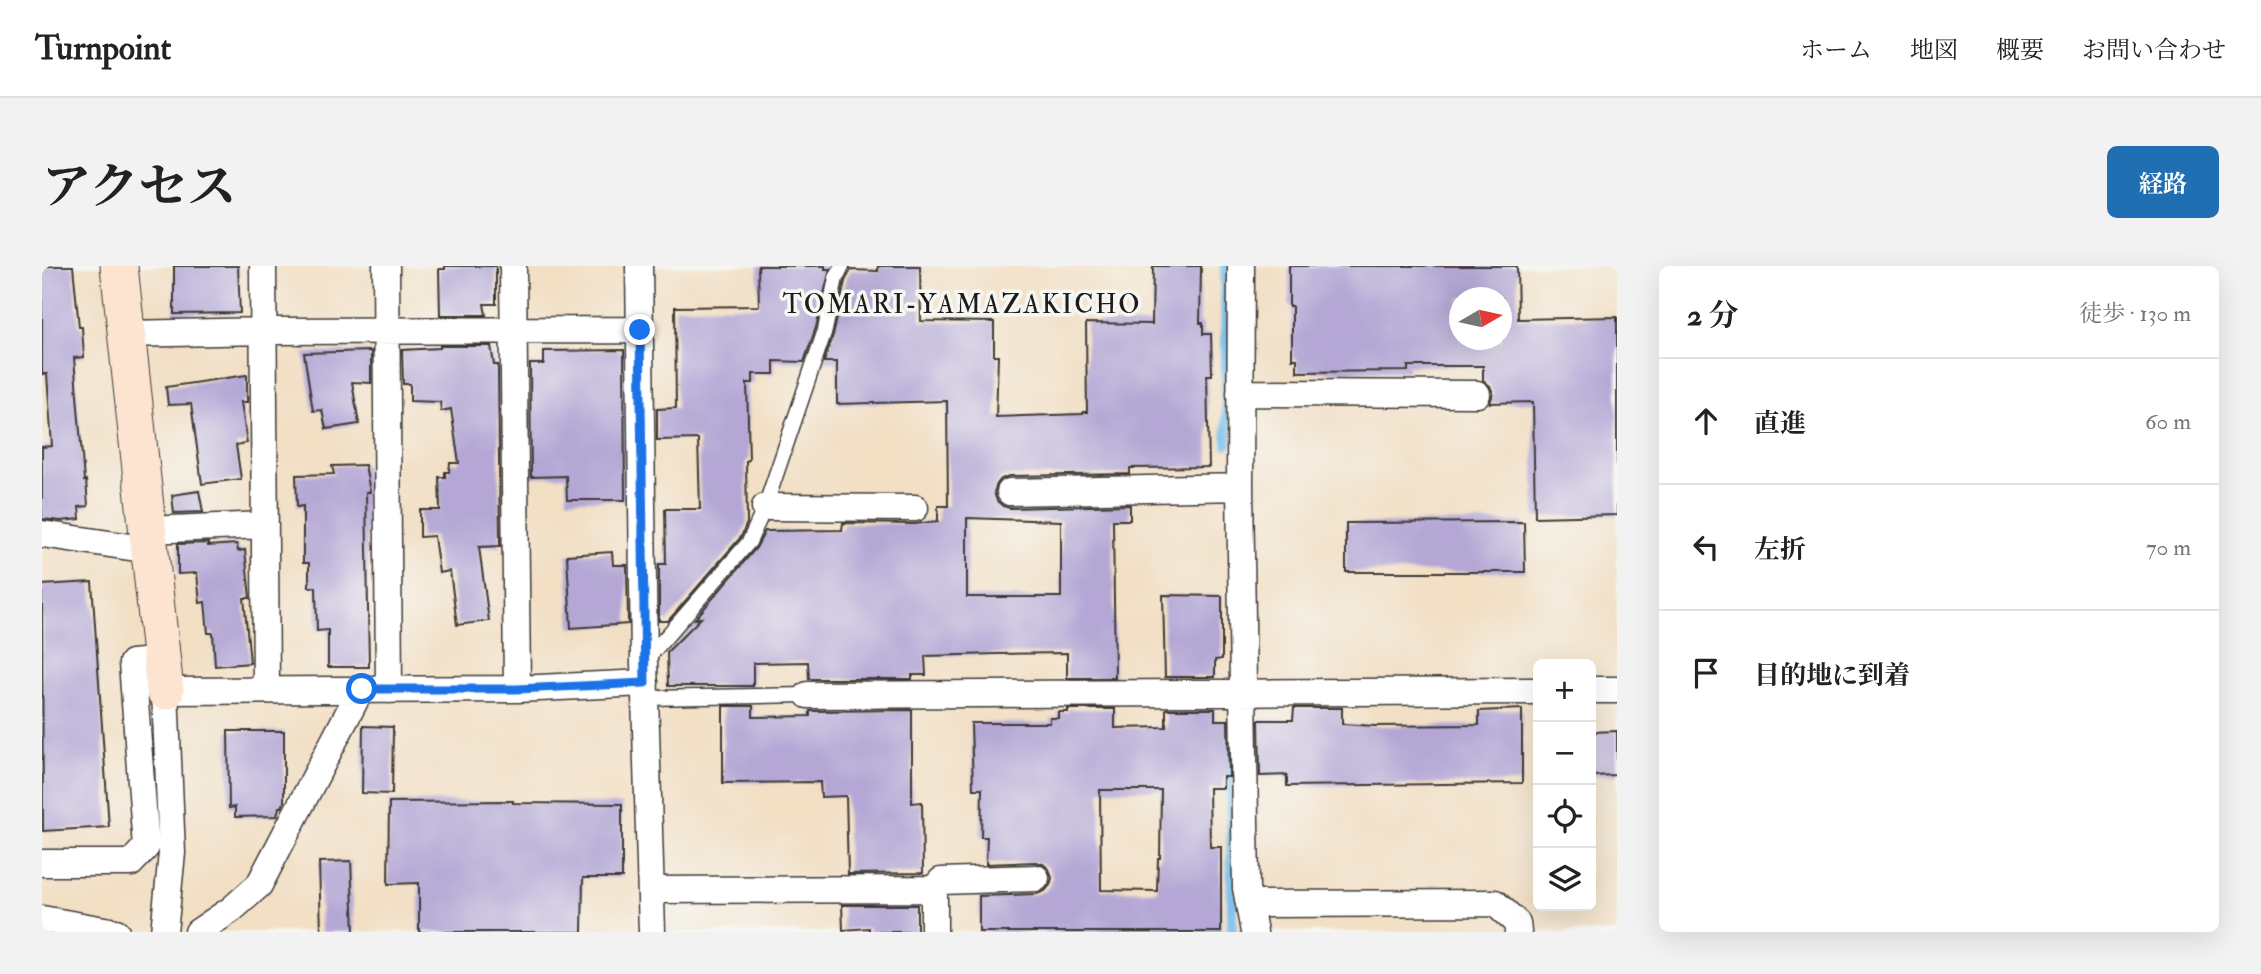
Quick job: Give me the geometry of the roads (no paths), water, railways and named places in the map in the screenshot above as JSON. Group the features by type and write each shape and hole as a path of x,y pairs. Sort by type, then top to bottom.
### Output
{"street":[{"path":"119,266 164,676 172,853 164,932"},
{"path":"263,266 266,690"},
{"path":"387,266 389,690"},
{"path":"513,266 517,689"},
{"path":"639,266 645,681 652,932"},
{"path":"1241,266 1240,487 1234,692 1246,888 1254,932"},
{"path":"127,334 640,330"},
{"path":"1240,393 1477,394"},
{"path":"1010,492 1240,487"},
{"path":"765,507 915,508"},
{"path":"42,534 149,540 265,525"},
{"path":"42,863 131,863 146,848 132,663 164,676 266,690 517,689 645,681"},
{"path":"198,932 232,909 259,885 362,689"},
{"path":"1596,690 1617,690"},
{"path":"808,695 1533,691"},
{"path":"934,932 934,889 941,881 1036,878"},
{"path":"651,890 934,889"},
{"path":"1250,904 1495,903 1517,923 1518,932"},
{"path":"42,919 116,932"}],"lane":[{"path":"645,681 749,542 765,507 825,330 836,278 842,266"},
{"path":"645,681 808,695"}],"waterway":[{"path":"1225,266 1227,444"},
{"path":"1231,748 1232,932"}],"district":[{"name":"TOMARI-YAMAZAKICHO","path":"962,305"}]}
